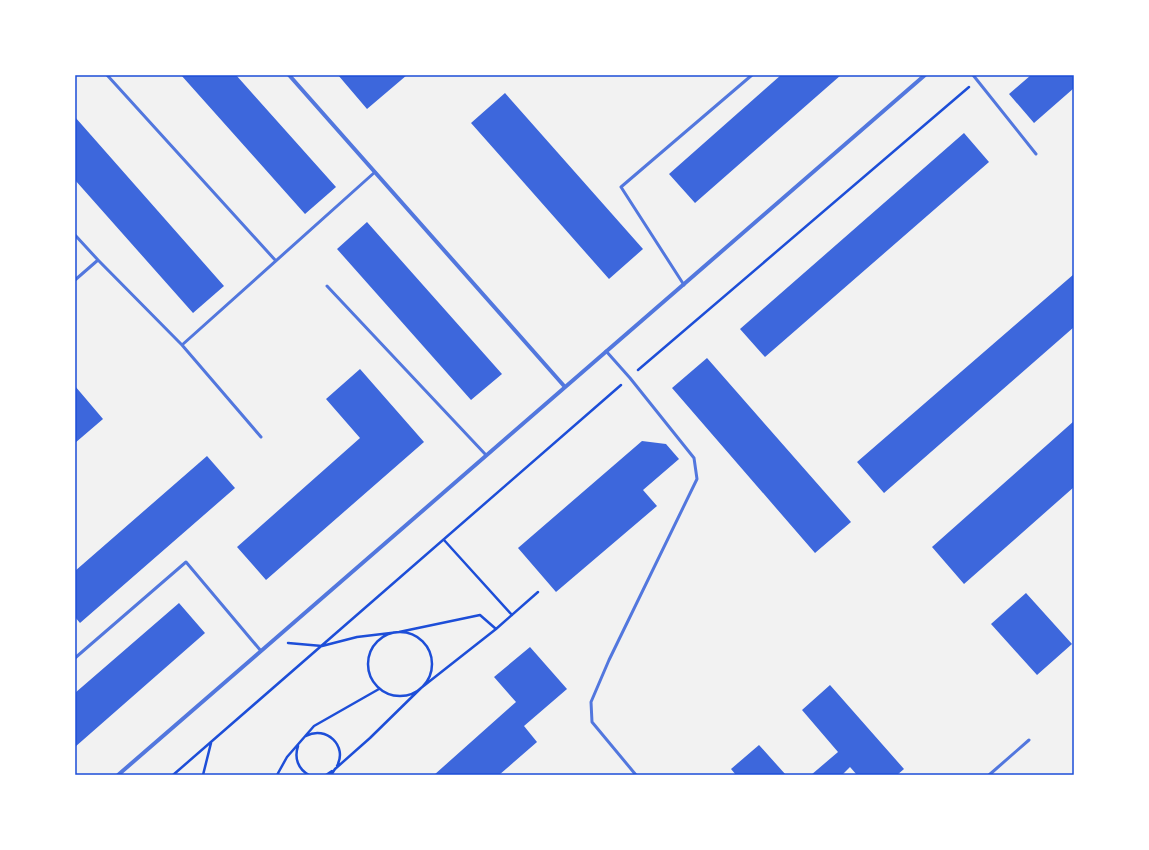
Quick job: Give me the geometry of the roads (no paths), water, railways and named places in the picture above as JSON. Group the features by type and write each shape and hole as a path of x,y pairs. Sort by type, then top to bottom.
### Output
{"street":[{"path":"289,75 564,387"},
{"path":"118,775 564,387 684,286 925,75"}],"lane":[{"path":"107,75 276,261"},
{"path":"684,286 621,187 752,75"},
{"path":"973,75 1036,154"},
{"path":"182,345 375,172"},
{"path":"75,234 98,260 182,345 261,437"},
{"path":"75,280 98,260"},
{"path":"328,286 486,455"},
{"path":"606,351 630,378 694,458 696,479 609,660 591,702 592,722 636,775"},
{"path":"75,658 186,562 262,651"},
{"path":"989,775 1029,740"}]}
